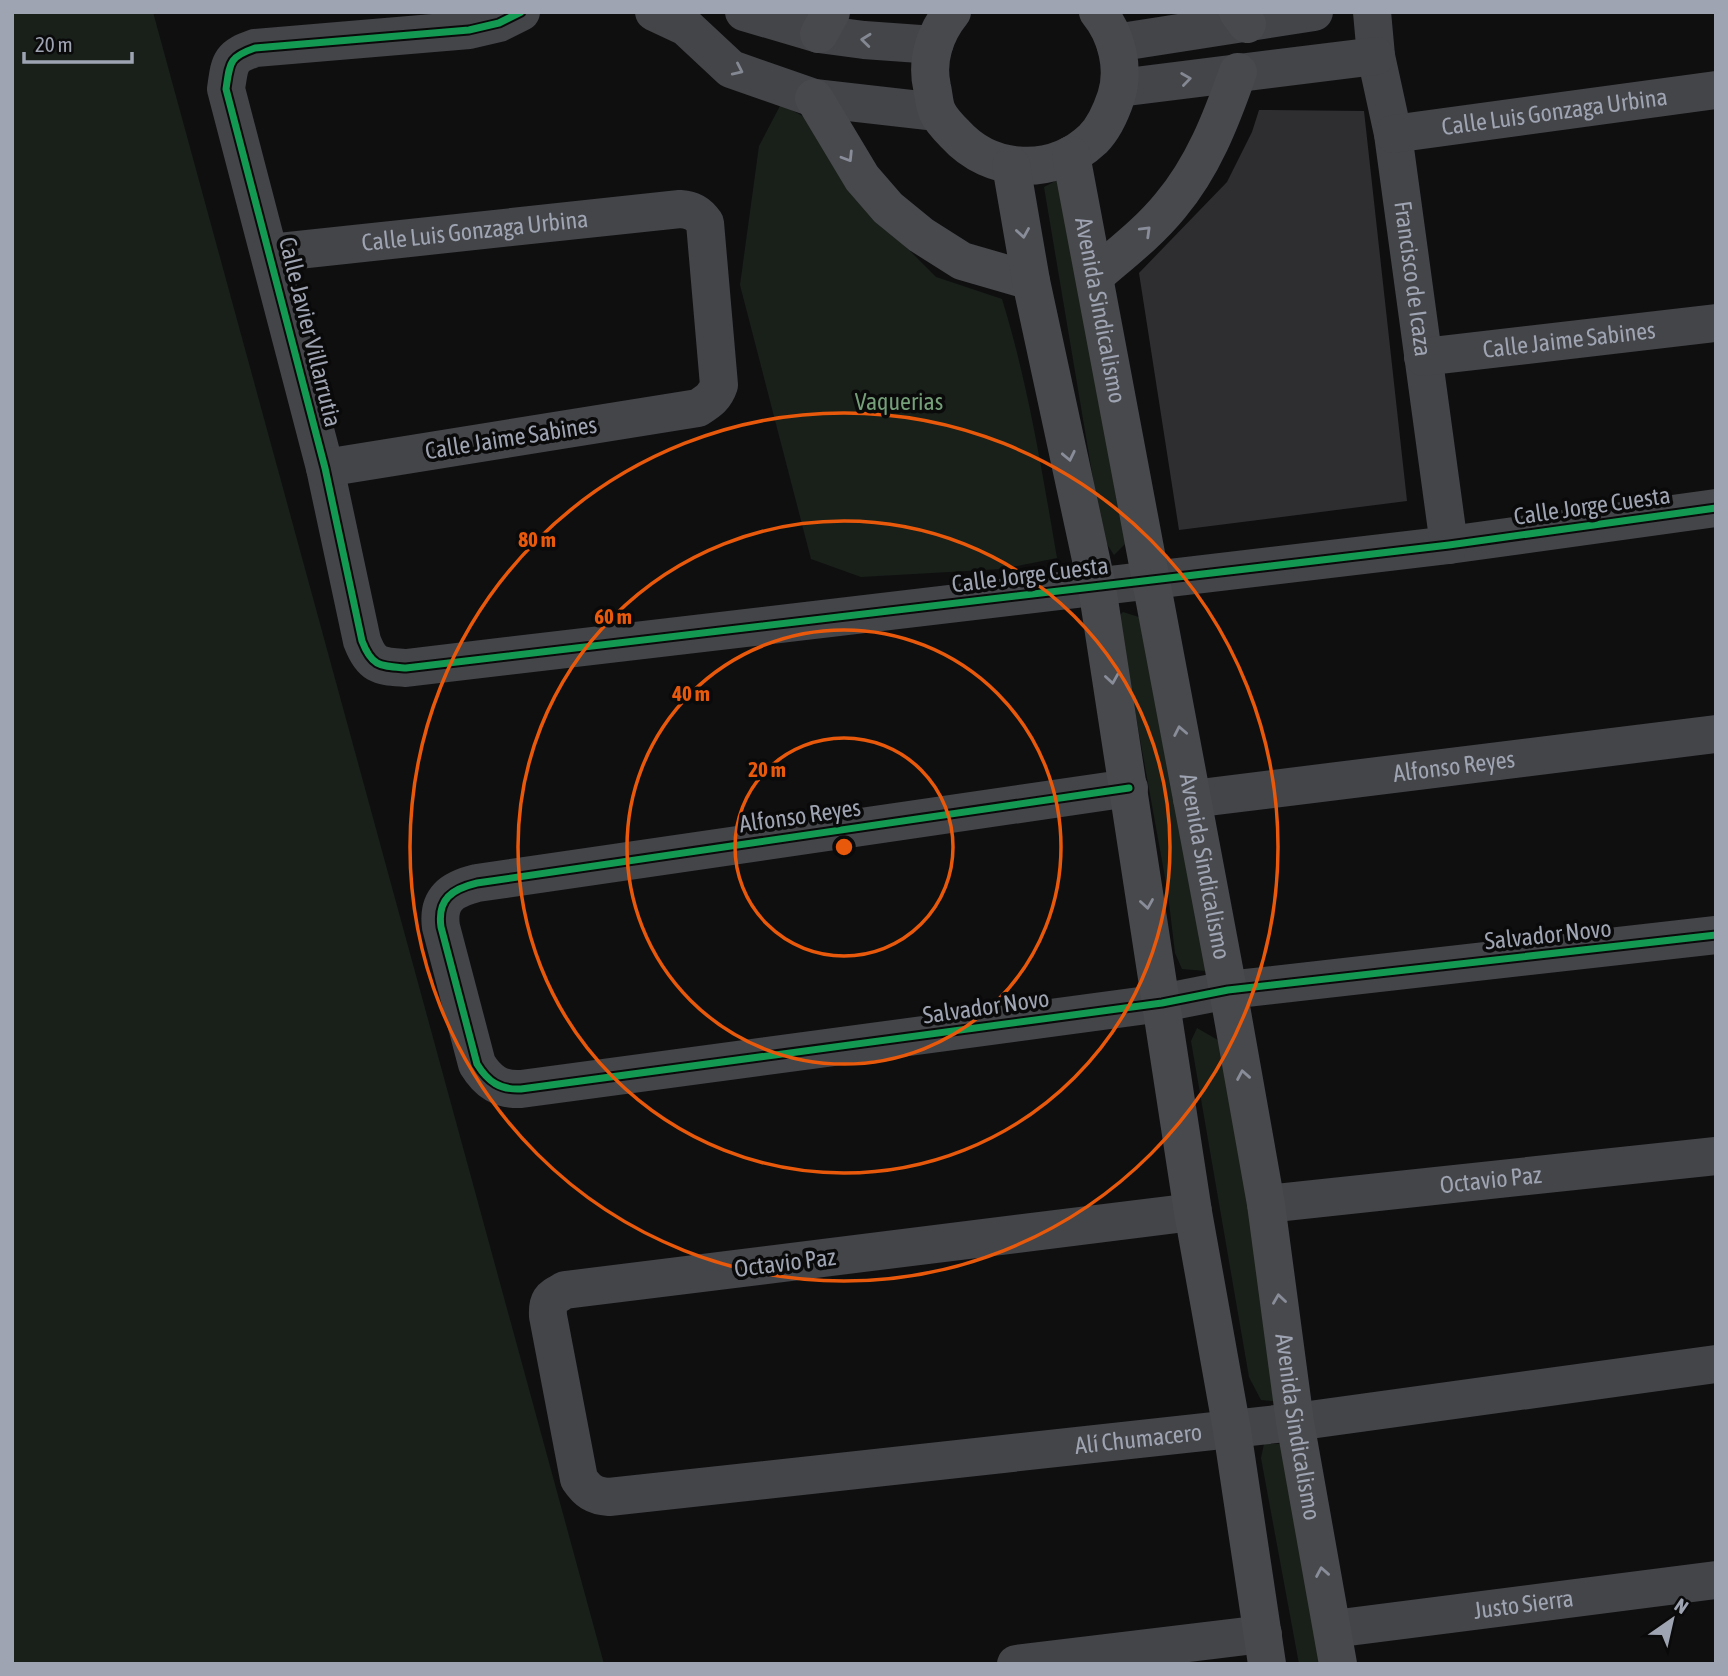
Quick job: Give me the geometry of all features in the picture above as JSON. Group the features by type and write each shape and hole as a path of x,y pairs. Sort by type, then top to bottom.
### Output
{"street":[{"name":"Calle Javier Villarrutia","path":"362,641 325,468 226,89 232,60 255,48 469,30 499,23 521,12"},
{"path":"670,20 729,12"},
{"path":"744,12 825,23 864,40 934,45"},
{"path":"952,12 934,45 930,69 937,112 965,145 987,158 1012,166 1052,163 1071,155 1094,138 1110,115 1119,88 1120,66 1107,28 1314,12"},
{"name":"Francisco de Icaza","path":"1372,12 1376,57 1393,134 1449,545"},
{"path":"670,20 731,69 814,98 937,112"},
{"path":"1119,88 1376,57"},
{"path":"1095,276 1143,234 1170,206 1191,177 1215,133 1238,72"},
{"name":"Calle Luis Gonzaga Urbina","path":"1393,134 1716,90"},
{"path":"814,98 862,178 888,208 921,235 962,261 1031,281"},
{"name":"Avenida Sindicalismo","path":"1071,155 1228,990 1266,1204 1295,1422 1336,1646"},
{"path":"1012,166 1031,281 1097,587 1193,1212 1232,1430 1265,1649 1016,1664"},
{"name":"Calle Luis Gonzaga Urbina","path":"271,253 680,209 691,210 701,216 705,223 719,385 716,394 698,408"},
{"name":"Calle Jaime Sabines","path":"1423,357 1716,323"},
{"name":"Calle Jaime Sabines","path":"325,468 698,408"},
{"name":"Calle Jorge Cuesta","path":"362,641 375,663 385,667 406,668 1449,545 1716,508"},
{"name":"Alfonso Reyes","path":"1192,799 1716,734"},
{"name":"Alfonso Reyes","path":"477,883 1129,788"},
{"name":"Salvador Novo","path":"477,883 461,887 449,895 439,915 440,927 477,1064 484,1075 509,1089 1162,1003 1228,990 1716,936"},
{"name":"Octavio Paz","path":"1266,1204 1716,1156"},
{"name":"Octavio Paz","path":"576,1468 547,1304 565,1290 1193,1212"},
{"name":"Alí Chumacero","path":"576,1468 586,1489 596,1496 609,1497 1232,1430 1716,1364"},
{"name":"Justo Sierra","path":"1336,1646 1716,1580"}],"green space":[{"path":"12,12 153,12 604,1664 12,1664"},
{"name":"Vaquerias","path":"781,104 815,123 845,186 936,277 1002,299 1027,395 1057,558 1002,569 861,577 811,559 740,285 759,146"},
{"path":"1065,176 1129,540 1114,555 1103,538 1044,187"},
{"path":"1123,612 1142,618 1206,971 1182,969 1175,953 1168,894 1118,617"},
{"path":"1197,1028 1223,1043 1275,1370 1273,1401 1261,1400 1249,1377 1191,1041"},
{"path":"1264,1444 1280,1444 1326,1664 1299,1664 1261,1458"}],"building":[{"path":"1259,110 1364,111 1407,501 1179,530 1139,273 1227,182 1252,132"}],"cycle path":[{"path":"521,12 499,23 469,30 255,48 235,58 229,72 226,89 325,468 362,641 369,656 378,664 406,668 1449,545 1716,508"},
{"path":"1129,788 477,883 460,888 444,902 440,917 477,1064 495,1084 521,1089 1162,1003 1228,990 1716,935"}]}
